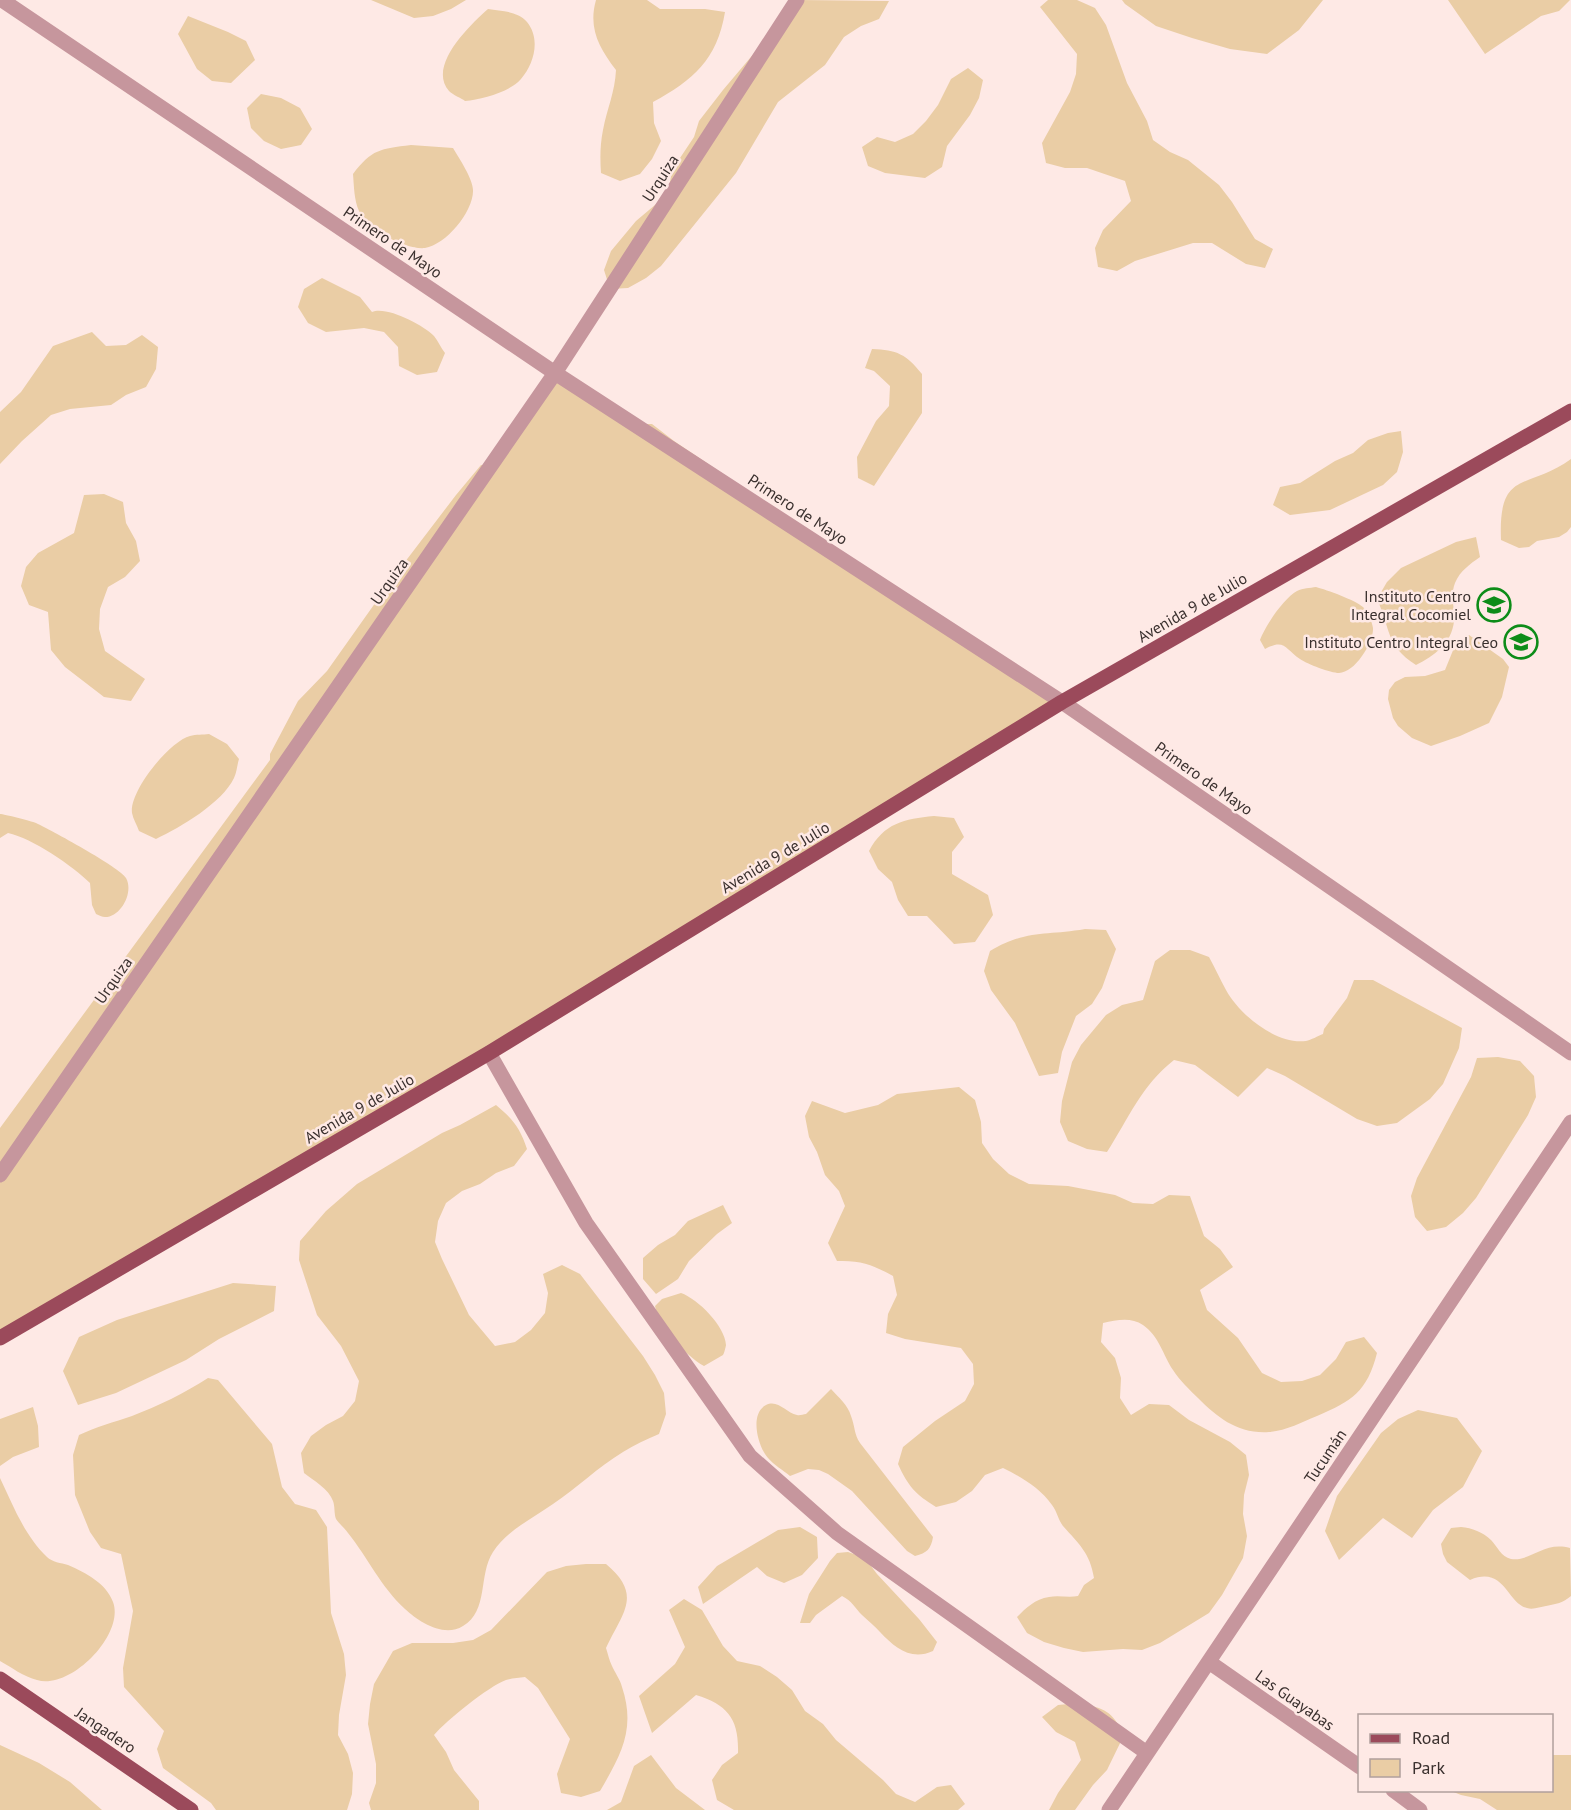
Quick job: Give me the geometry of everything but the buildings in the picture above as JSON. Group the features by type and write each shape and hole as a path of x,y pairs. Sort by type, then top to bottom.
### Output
{"main road":[{"name":"Avenida 9 de Julio","path":"0,1338 489,1053 1062,702 1571,411"},
{"name":"Jangadero","path":"0,1679 191,1810"}],"street":[{"name":"Primero de Mayo","path":"2,0 555,373 1062,702 1571,1053"},
{"name":"Urquiza","path":"0,1174 555,373 797,0"},
{"path":"489,1053 586,1223 750,1456 837,1533 1147,1753"},
{"name":"Tucumán","path":"1109,1810 1571,1122"},
{"name":"Las Guayabas","path":"1209,1662 1358,1766"},
{"path":"1394,1792 1420,1810"}],"green space":[{"path":"371,0 466,0 433,16 414,18"},
{"path":"596,0 647,0 660,9 705,9 725,12 716,43 701,67 691,77 653,102 654,123 661,141 652,159 640,174 620,181 601,173 602,136 616,70 600,46 594,29"},
{"path":"799,0 889,1 879,19 861,26 844,37 825,65 778,102 736,173 661,266 628,288 610,289 604,270 611,251 636,221 668,194 672,170 694,137 699,121"},
{"path":"1048,0 1077,0 1095,8 1106,25 1127,83 1147,121 1153,140 1170,152 1188,160 1219,185 1255,239 1273,249 1265,268 1246,264 1212,243 1193,243 1135,261 1117,271 1098,267 1095,248 1103,230 1131,201 1125,181 1087,168 1065,168 1046,163 1042,143 1070,92 1076,74 1077,54 1040,7"},
{"path":"1122,0 1323,0 1299,30 1267,54 1230,49 1156,26"},
{"path":"1448,0 1570,0 1559,11 1541,16 1485,54"},
{"path":"488,9 514,14 527,22 534,36 532,59 526,73 510,88 487,97 465,101 449,91 444,81 443,70 447,58 462,35"},
{"path":"188,16 246,41 255,60 231,83 212,81 197,69 178,34"},
{"path":"968,68 983,80 979,98 970,115 947,146 942,167 925,178 885,173 868,166 862,147 877,137 895,142 913,134 938,105 951,79"},
{"path":"261,94 281,98 300,108 312,129 301,145 281,149 264,141 251,128 247,108"},
{"path":"411,145 453,148 471,180 473,190 469,208 457,226 442,241 425,248 407,246 397,242 370,225 359,211 354,193 353,174 366,159 384,149"},
{"path":"322,278 360,297 372,312 395,314 414,322 434,336 445,353 437,372 417,375 399,366 398,347 384,332 364,328 326,332 308,323 298,307 304,289"},
{"path":"92,332 106,346 126,345 142,335 158,347 156,369 146,387 126,395 111,405 70,409 51,415 0,464 0,412 21,392 53,346"},
{"path":"872,349 900,354 922,374 922,413 874,486 858,478 857,457 876,421 889,406 890,386 874,371 865,368"},
{"path":"555,373 634,424 652,424 1062,702 0,1338 0,1128 270,760 270,754 298,701 327,671 395,575 456,495 481,465 487,465"},
{"path":"1401,431 1403,452 1397,472 1383,485 1330,510 1290,515 1273,505 1280,487 1300,483 1335,461 1353,453 1368,440"},
{"path":"1571,459 1571,527 1567,532 1559,537 1537,541 1529,547 1519,548 1501,540 1501,517 1504,501 1510,491 1518,484 1555,469"},
{"path":"104,494 123,502 126,523 136,541 140,561 125,577 108,587 100,609 99,629 105,651 145,679 131,701 104,697 65,667 51,650 48,612 29,605 21,586 26,567 38,553 74,533 84,495"},
{"path":"1476,537 1480,557 1462,571 1455,583 1454,621 1450,636 1441,648 1416,665 1406,658 1394,643 1377,599 1387,582 1401,568 1456,542"},
{"path":"1316,587 1359,604 1372,622 1372,634 1367,648 1357,662 1345,672 1335,673 1313,666 1281,645 1265,649 1260,640 1270,620 1286,600 1299,590"},
{"path":"1469,635 1503,659 1509,667 1502,697 1489,723 1431,746 1412,738 1398,726 1393,718 1388,699 1389,690 1395,682 1405,677 1425,676 1445,670 1456,643"},
{"path":"209,734 227,744 239,759 235,776 228,787 200,813 156,839 139,831 132,813 133,804 137,792 152,768 182,740 192,735"},
{"path":"0,814 36,823 112,866 126,878 128,884 127,896 121,908 111,916 104,917 96,914 92,905 90,883 63,861 29,841 8,833 0,838"},
{"path":"934,816 954,818 964,837 952,852 952,874 988,895 993,915 975,942 954,944 927,916 908,916 898,900 892,882 878,869 869,851 888,828 904,821"},
{"path":"1085,929 1106,930 1116,949 1102,988 1092,1004 1076,1016 1062,1052 1058,1073 1039,1076 1015,1023 991,990 984,971 990,951 1026,936"},
{"path":"1170,950 1190,950 1209,957 1226,990 1240,1009 1260,1026 1283,1038 1306,1041 1323,1034 1324,1029 1347,998 1354,980 1373,980 1462,1028 1459,1048 1443,1084 1430,1099 1397,1123 1377,1126 1357,1119 1285,1076 1267,1068 1238,1097 1195,1065 1174,1060 1144,1092 1107,1152 1087,1149 1068,1141 1060,1122 1062,1101 1072,1062 1081,1045 1106,1015 1122,1005 1143,1000 1155,961"},
{"path":"1498,1057 1520,1061 1534,1076 1536,1097 1528,1115 1476,1198 1446,1227 1427,1231 1415,1217 1411,1196 1417,1178 1471,1077 1477,1058"},
{"path":"959,1087 975,1100 981,1122 982,1143 993,1159 1009,1174 1029,1184 1068,1186 1115,1195 1133,1203 1153,1204 1169,1195 1190,1196 1204,1236 1220,1249 1233,1267 1200,1290 1207,1310 1238,1338 1262,1373 1281,1382 1302,1381 1320,1375 1336,1359 1346,1342 1364,1337 1377,1353 1363,1386 1349,1400 1288,1428 1258,1432 1229,1423 1206,1405 1179,1378 1157,1340 1143,1325 1129,1320 1103,1323 1101,1342 1115,1358 1121,1378 1120,1398 1131,1415 1149,1404 1169,1405 1189,1420 1230,1442 1246,1455 1249,1475 1244,1495 1243,1514 1247,1536 1243,1558 1222,1595 1209,1613 1160,1643 1142,1650 1083,1652 1044,1642 1027,1633 1017,1617 1027,1607 1053,1596 1078,1596 1084,1585 1094,1578 1090,1562 1083,1549 1061,1524 1052,1505 1036,1488 1003,1468 985,1475 972,1491 956,1502 936,1507 913,1489 898,1464 903,1447 935,1421 965,1401 974,1384 973,1364 961,1348 905,1339 886,1333 888,1314 897,1295 893,1276 867,1264 837,1261 828,1243 845,1206 839,1191 825,1175 809,1137 805,1116 812,1101 845,1113 878,1105 897,1094"},
{"path":"496,1105 515,1124 527,1149 514,1166 462,1191 446,1203 438,1221 435,1242 469,1315 495,1346 515,1342 531,1330 545,1313 548,1293 543,1274 562,1265 580,1274 655,1375 664,1393 666,1414 659,1434 614,1458 562,1498 505,1537 488,1561 477,1611 463,1626 448,1630 424,1623 396,1600 336,1519 331,1497 304,1473 301,1453 311,1436 343,1416 355,1401 359,1381 341,1346 317,1315 299,1260 300,1241 326,1211 357,1184 442,1133"},
{"path":"723,1205 732,1223 689,1261 678,1279 656,1294 643,1279 643,1258 658,1245 675,1235 688,1221"},
{"path":"233,1283 276,1286 274,1311 219,1339 186,1360 116,1393 78,1405 63,1371 79,1337 117,1320"},
{"path":"681,1293 710,1314 724,1338 726,1345 723,1355 704,1366 674,1340 662,1323 655,1306 662,1299"},
{"path":"208,1378 218,1380 272,1444 282,1487 295,1504 316,1510 327,1527 331,1613 344,1654 346,1675 338,1735 348,1754 353,1773 352,1794 347,1810 216,1810 211,1803 163,1768 157,1749 164,1731 124,1687 123,1668 133,1611 121,1554 101,1548 90,1532 75,1495 73,1455 79,1435 152,1408"},
{"path":"831,1389 848,1408 860,1443 933,1537 930,1547 923,1553 915,1556 907,1551 852,1491 828,1474 808,1469 790,1476 764,1453 757,1431 761,1409 766,1405 774,1404 793,1414 806,1414"},
{"path":"33,1407 38,1426 39,1447 13,1457 0,1466 0,1419"},
{"path":"1418,1410 1457,1418 1482,1451 1463,1487 1433,1510 1412,1538 1383,1518 1339,1560 1325,1531 1337,1496 1381,1433 1398,1419"},
{"path":"0,1478 20,1519 32,1539 47,1557 82,1571 95,1579 106,1589 113,1602 115,1615 111,1629 103,1643 92,1657 65,1677 51,1681 32,1679 0,1661"},
{"path":"800,1527 817,1537 818,1558 802,1575 784,1583 767,1576 757,1567 703,1604 698,1587 717,1566 778,1530"},
{"path":"1451,1528 1473,1529 1484,1535 1502,1554 1511,1559 1525,1558 1552,1547 1570,1548 1571,1596 1556,1604 1529,1609 1520,1605 1498,1581 1491,1577 1470,1580 1447,1562 1441,1544"},
{"path":"848,1552 865,1558 919,1619 937,1642 933,1651 925,1654 911,1654 898,1648 842,1596 816,1615 810,1623 800,1623 809,1594 830,1561 837,1553"},
{"path":"606,1564 624,1585 627,1595 623,1614 606,1648 626,1702 627,1729 620,1753 600,1791 581,1797 561,1793 557,1774 570,1739 538,1688 525,1677 506,1680 489,1689 434,1735 446,1752 454,1770 479,1801 479,1810 371,1810 369,1803 376,1783 376,1764 368,1724 370,1704 374,1684 393,1651 412,1643 453,1643 473,1640 491,1630 547,1572 566,1566"},
{"path":"684,1599 702,1610 723,1646 737,1661 760,1666 777,1677 792,1690 805,1711 823,1724 836,1740 896,1794 915,1802 937,1787 951,1785 965,1804 958,1810 734,1810 717,1800 712,1780 722,1765 738,1753 734,1722 729,1715 716,1704 696,1695 652,1733 639,1696 675,1664 685,1647 669,1610"},
{"path":"1079,1703 1107,1712 1124,1735 1107,1770 1075,1810 1049,1810 1081,1760 1075,1742 1056,1732 1042,1717 1058,1705"},
{"path":"0,1745 39,1763 70,1782 102,1810 0,1810"},
{"path":"651,1755 676,1788 705,1810 607,1810 621,1802 634,1766"},
{"path":"1553,1755 1571,1755 1571,1810 1497,1810 1480,1799 1454,1792 1553,1792"}],"place":[{"name":"Instituto Centro Integral Cocomiel","path":"1494,605"},
{"name":"Instituto Centro Integral Ceo","path":"1521,642"}]}
